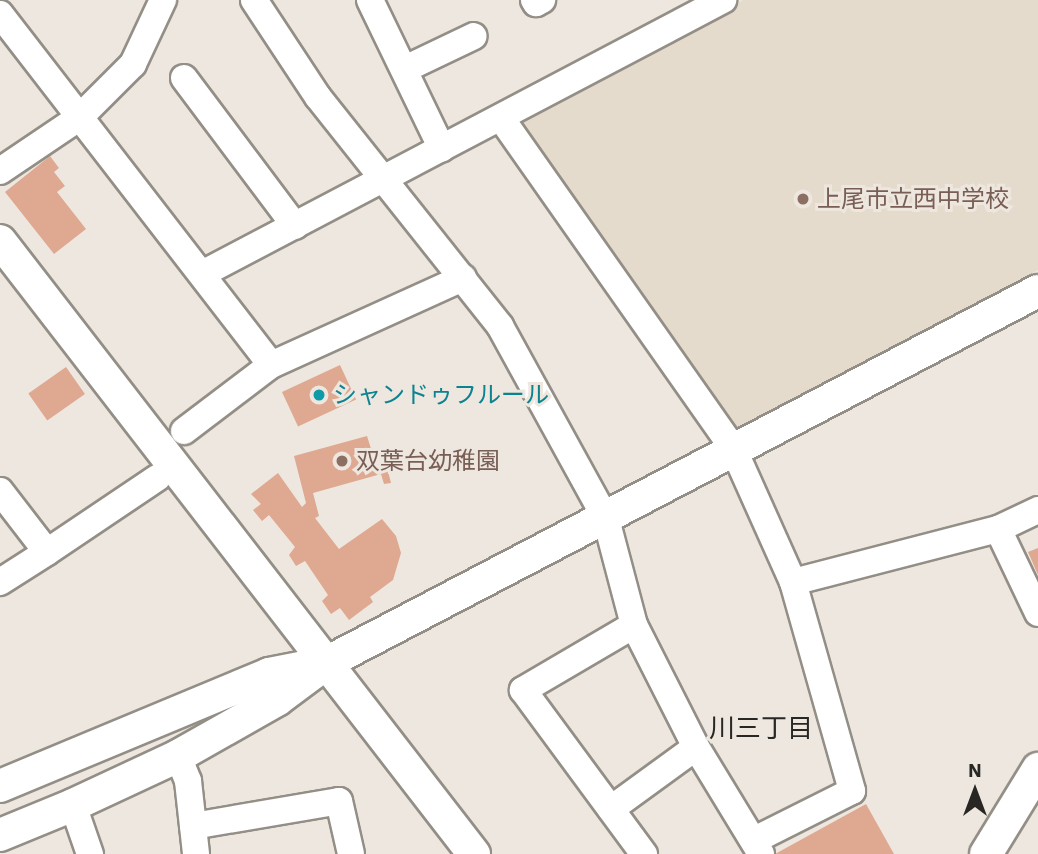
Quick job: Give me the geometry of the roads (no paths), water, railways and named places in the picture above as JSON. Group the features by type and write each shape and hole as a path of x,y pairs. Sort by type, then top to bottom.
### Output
{"street":[{"path":"0,171 80,117 133,64 163,0"},
{"path":"254,0 318,97 500,326 606,519 634,625 696,747 757,847 852,791 793,582 733,448 501,118"},
{"path":"370,0 442,149"},
{"path":"534,0 536,3 542,0"},
{"path":"202,274 721,0"},
{"path":"0,14 271,365"},
{"path":"405,69 474,36"},
{"path":"184,78 295,226"},
{"path":"0,241 474,854"},
{"path":"184,432 271,365 463,278"},
{"path":"0,835 73,806 178,756 277,700 328,662 606,519 733,448 1038,291"},
{"path":"0,582 157,478"},
{"path":"0,491 47,552"},
{"path":"793,582 998,529 1038,510"},
{"path":"998,529 1038,613"},
{"path":"633,850 611,810 523,690 634,625"},
{"path":"0,786 269,674 328,662"},
{"path":"611,810 696,747"},
{"path":"178,756 188,781 196,854"},
{"path":"986,854 1038,769"},
{"path":"193,826 339,802 351,854"},
{"path":"73,806 90,854"}],"place":[{"name":"上尾市立西中学校","path":"803,199"},
{"name":"シャンドゥフルール","path":"319,395"},
{"name":"双葉台幼稚園","path":"342,461"}],"district":[{"name":"川三丁目","path":"761,728"}]}
